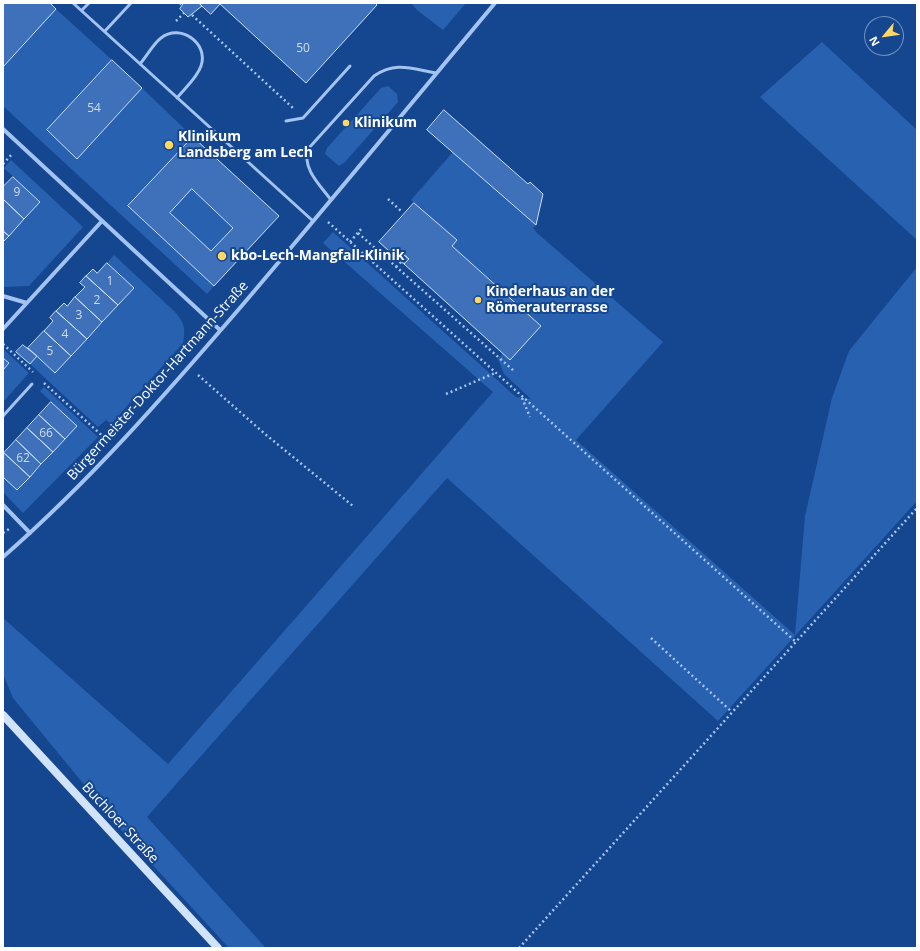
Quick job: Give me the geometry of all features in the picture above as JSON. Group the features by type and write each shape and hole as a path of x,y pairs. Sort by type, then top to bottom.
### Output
{"main road":[{"name":"Buchloer Straße","path":"3,715 218,948"}],"street":[{"name":"Bürgermeister-Doktor-Hartmann-Straße","path":"3,557 30,533 115,447 189,366 331,200 495,3"},
{"path":"3,129 220,330"},
{"path":"3,329 102,221"},
{"path":"3,296 27,303"},
{"path":"3,505 30,533"}],"lane":[{"path":"73,3 313,221"},
{"path":"82,10 89,3"},
{"path":"105,31 131,3"},
{"path":"140,64 157,43 167,35 173,33 185,34 196,42 202,53 201,66 177,98"},
{"path":"286,120 303,118 350,66"},
{"path":"331,200 309,170 306,162 308,149 374,76 384,70 395,66 436,73"},
{"path":"3,416 32,384"}],"path":[{"path":"192,15 303,118"},
{"path":"388,199 401,211"},
{"path":"319,214 796,642"},
{"path":"350,242 362,228"},
{"path":"358,233 514,372"},
{"path":"396,267 401,262"},
{"path":"3,344 115,447"},
{"path":"189,366 265,434 353,506"},
{"path":"446,394 495,373"},
{"path":"514,389 525,401 527,413 530,416"},
{"path":"519,948 917,508"},
{"path":"651,638 732,712"}],"shaded area":[{"path":"411,3 466,3 443,30 417,10"},
{"path":"56,9 112,60 47,131 77,158 142,88 193,137 129,206 214,286 207,294 3,106 3,67"},
{"path":"822,42 917,130 917,240 760,97"},
{"path":"388,86 397,94 398,102 345,162 339,166 325,154 327,148 381,88"},
{"path":"453,152 536,225 533,228 537,233 663,342 576,440 795,635 805,516 832,398 849,351 917,267 917,501 718,721 447,478 147,817 266,948 229,948 127,837 13,698 3,674 3,618 168,764 493,392 323,243 333,232 516,397 531,399 504,374 498,359 503,353 540,325 452,246 456,240 411,200"},
{"path":"11,160 83,227 29,286 3,287 3,242 40,202 4,168"},
{"path":"192,189 233,228 211,251 170,213"},
{"path":"114,255 175,312 184,326 184,338 183,343 111,424 106,420 98,427 30,364 37,356 55,373 133,288 107,263"},
{"path":"3,349 29,373 3,402"},
{"path":"44,387 98,437 23,513 3,492 3,481 5,479 18,490 77,426 40,391"}],"building":[{"path":"5,3 50,3 56,9 3,67 3,6"},
{"path":"184,3 199,3 202,6 188,17 180,9"},
{"path":"199,3 375,3 377,5 306,83 220,4 211,14"},
{"path":"112,60 142,88 77,159 47,130"},
{"path":"444,110 528,184 530,182 543,194 536,225 427,130"},
{"path":"193,137 279,216 214,286 128,206","holes":["192,189 233,228 211,251 170,213"]},
{"path":"13,177 40,202 24,219 3,199 3,187"},
{"path":"3,199 24,219 9,236 3,231"},
{"name":"Kinderhaus an der Römerauterrasse","path":"414,203 457,240 452,246 541,326 510,360 404,264 409,259 403,254 399,260 379,242"},
{"path":"3,231 9,236 3,242"},
{"path":"403,254 409,259 404,264 399,260"},
{"path":"107,263 134,288 118,305 86,276 93,269 97,273"},
{"path":"86,276 118,305 102,322 75,297 85,287 80,283"},
{"path":"75,297 102,322 87,339 56,311 64,303 67,306"},
{"path":"56,311 87,339 71,356 44,331 53,321 50,318"},
{"path":"44,331 71,356 55,373 28,348"},
{"path":"23,345 37,356 30,364 16,352"},
{"path":"3,358 9,363 3,370"},
{"path":"51,402 77,426 65,439 39,415"},
{"path":"39,415 65,439 53,452 27,428"},
{"path":"27,428 53,452 41,464 16,440"},
{"path":"16,440 41,464 30,477 4,453"},
{"path":"4,453 30,477 17,490 3,477"}],"place":[{"name":"Klinikum","path":"346,123"},
{"name":"Klinikum Landsberg am Lech","path":"169,145"},
{"name":"kbo-Lech-Mangfall-Klinik","path":"222,256"},
{"name":"Kinderhaus an der Römerauterrasse","path":"478,300"}]}
